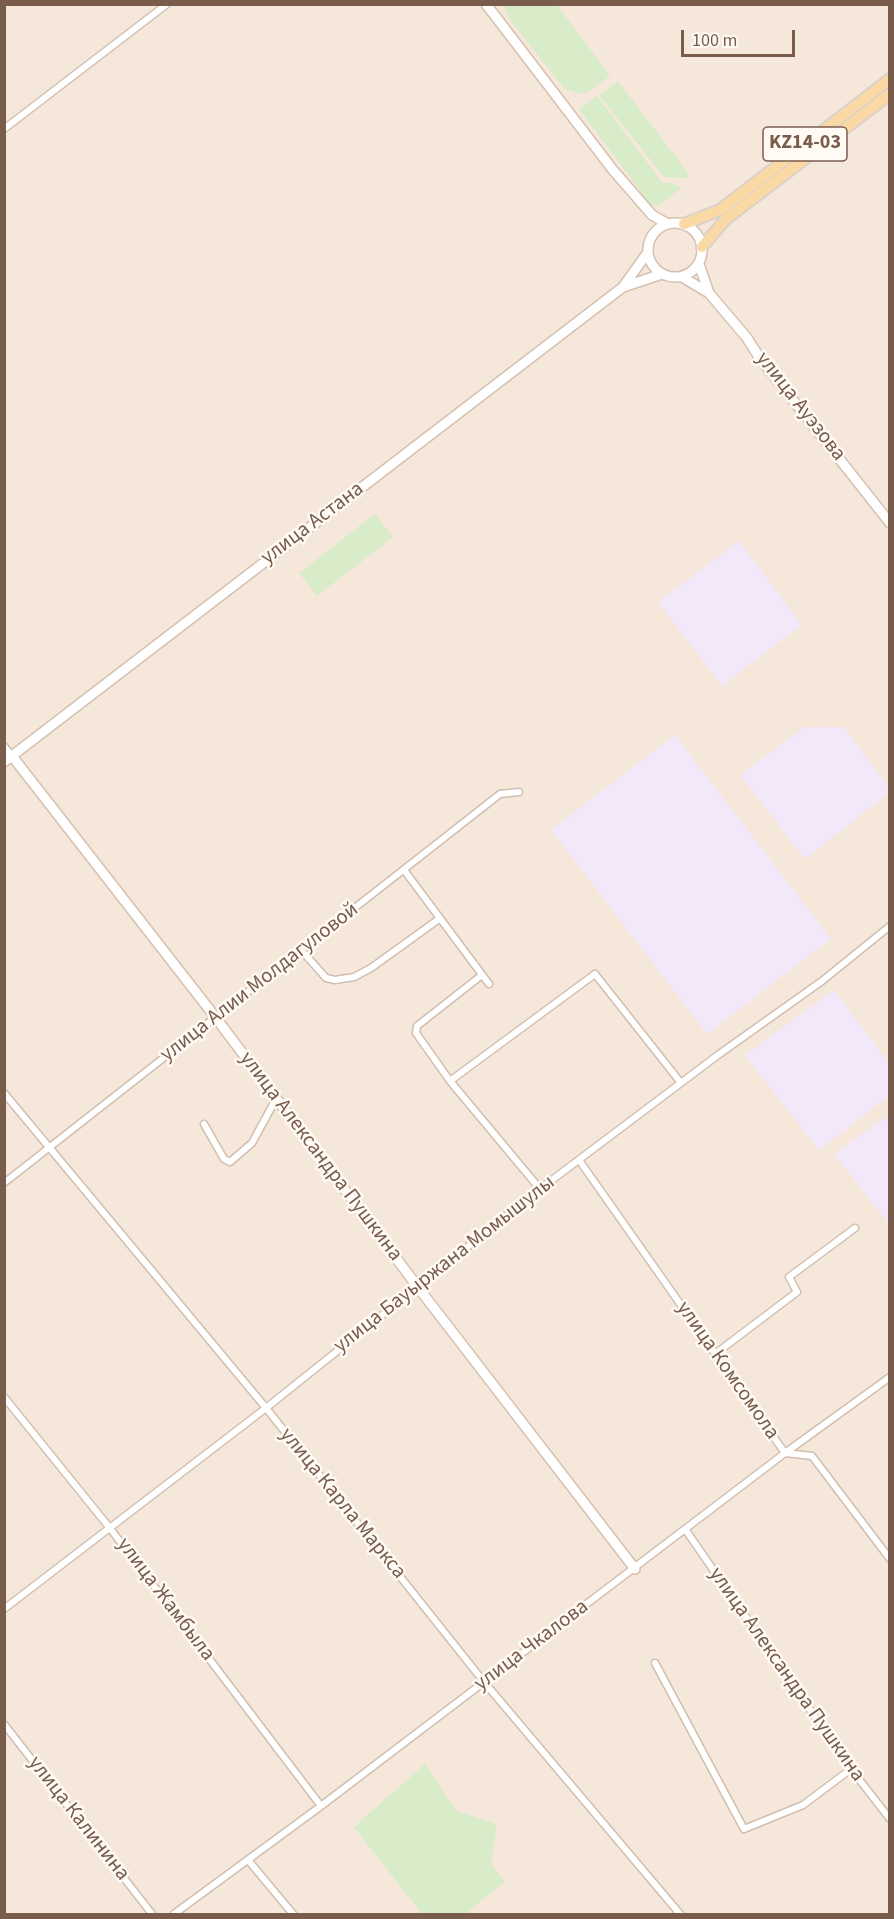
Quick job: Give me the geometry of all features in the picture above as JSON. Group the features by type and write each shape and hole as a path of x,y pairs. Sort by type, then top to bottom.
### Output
{"main road":[{"name":"KZ14-03","path":"684,224 720,210 890,79"},
{"name":"KZ14-03","path":"702,247 726,219 890,94"}],"street":[{"path":"4,129 167,4"},
{"path":"486,4 613,170 652,215 668,224"},
{"path":"622,287 648,252 652,215"},
{"path":"651,237 658,229 668,224 684,224 697,233 702,247 699,264 709,293"},
{"path":"648,252 652,265 662,274 672,277 682,277 692,272 699,264"},
{"path":"622,287 662,274"},
{"path":"682,277 709,293"},
{"name":"улица Астана","path":"8,759 622,287"},
{"name":"улица Ауэзова","path":"709,293 747,338 759,357 890,523"},
{"name":"улица Александра Пушкина","path":"4,746 8,759 216,1018 417,1286 634,1569"},
{"name":"улица Алии Молдагуловой","path":"4,1183 500,794 519,792"},
{"path":"404,870 489,984"},
{"path":"302,951 326,978 335,980 354,977 372,968 440,919"},
{"name":"улица Бауыржана Момышулы","path":"4,1609 266,1408 540,1189 822,981 890,927"},
{"path":"450,1081 595,974 681,1083"},
{"path":"482,975 417,1026 416,1033 450,1081 540,1189"},
{"name":"улица Карла Маркса","path":"4,1093 266,1408 484,1682 680,1914"},
{"path":"204,1124 224,1159 230,1162 252,1143 276,1099"},
{"name":"улица Комсомола","path":"579,1160 785,1453 812,1456 890,1559"},
{"path":"715,1354 797,1292 789,1277 855,1228"},
{"name":"улица Чкалова","path":"174,1914 321,1806 785,1453 890,1377"},
{"name":"улица Жамбыла","path":"4,1397 109,1527 321,1806"},
{"name":"улица Александра Пушкина","path":"685,1528 851,1769 890,1819"},
{"path":"655,1663 744,1829 803,1805 851,1769"},
{"name":"улица Калинина","path":"4,1724 152,1914"},
{"path":"248,1860 293,1914"}],"shaded area":[{"path":"5,5 889,5 889,1914 5,1914"},
{"path":"739,541 802,625 722,686 658,602"},
{"path":"805,727 844,727 890,792 805,859 740,775"},
{"path":"675,735 831,939 707,1034 551,830"},
{"path":"834,990 889,1063 889,1096 819,1150 745,1055"},
{"path":"889,1115 889,1224 834,1154"}],"green space":[{"path":"504,5 557,5 610,76 586,93 577,93 564,88 510,20"},
{"path":"618,81 688,173 689,178 664,177 599,95"},
{"path":"597,96 662,182 681,188 659,206 651,205 579,109"},
{"path":"375,514 393,537 317,596 299,573"},
{"path":"425,1764 456,1811 497,1824 491,1864 505,1881 466,1914 422,1914 354,1827"}]}
